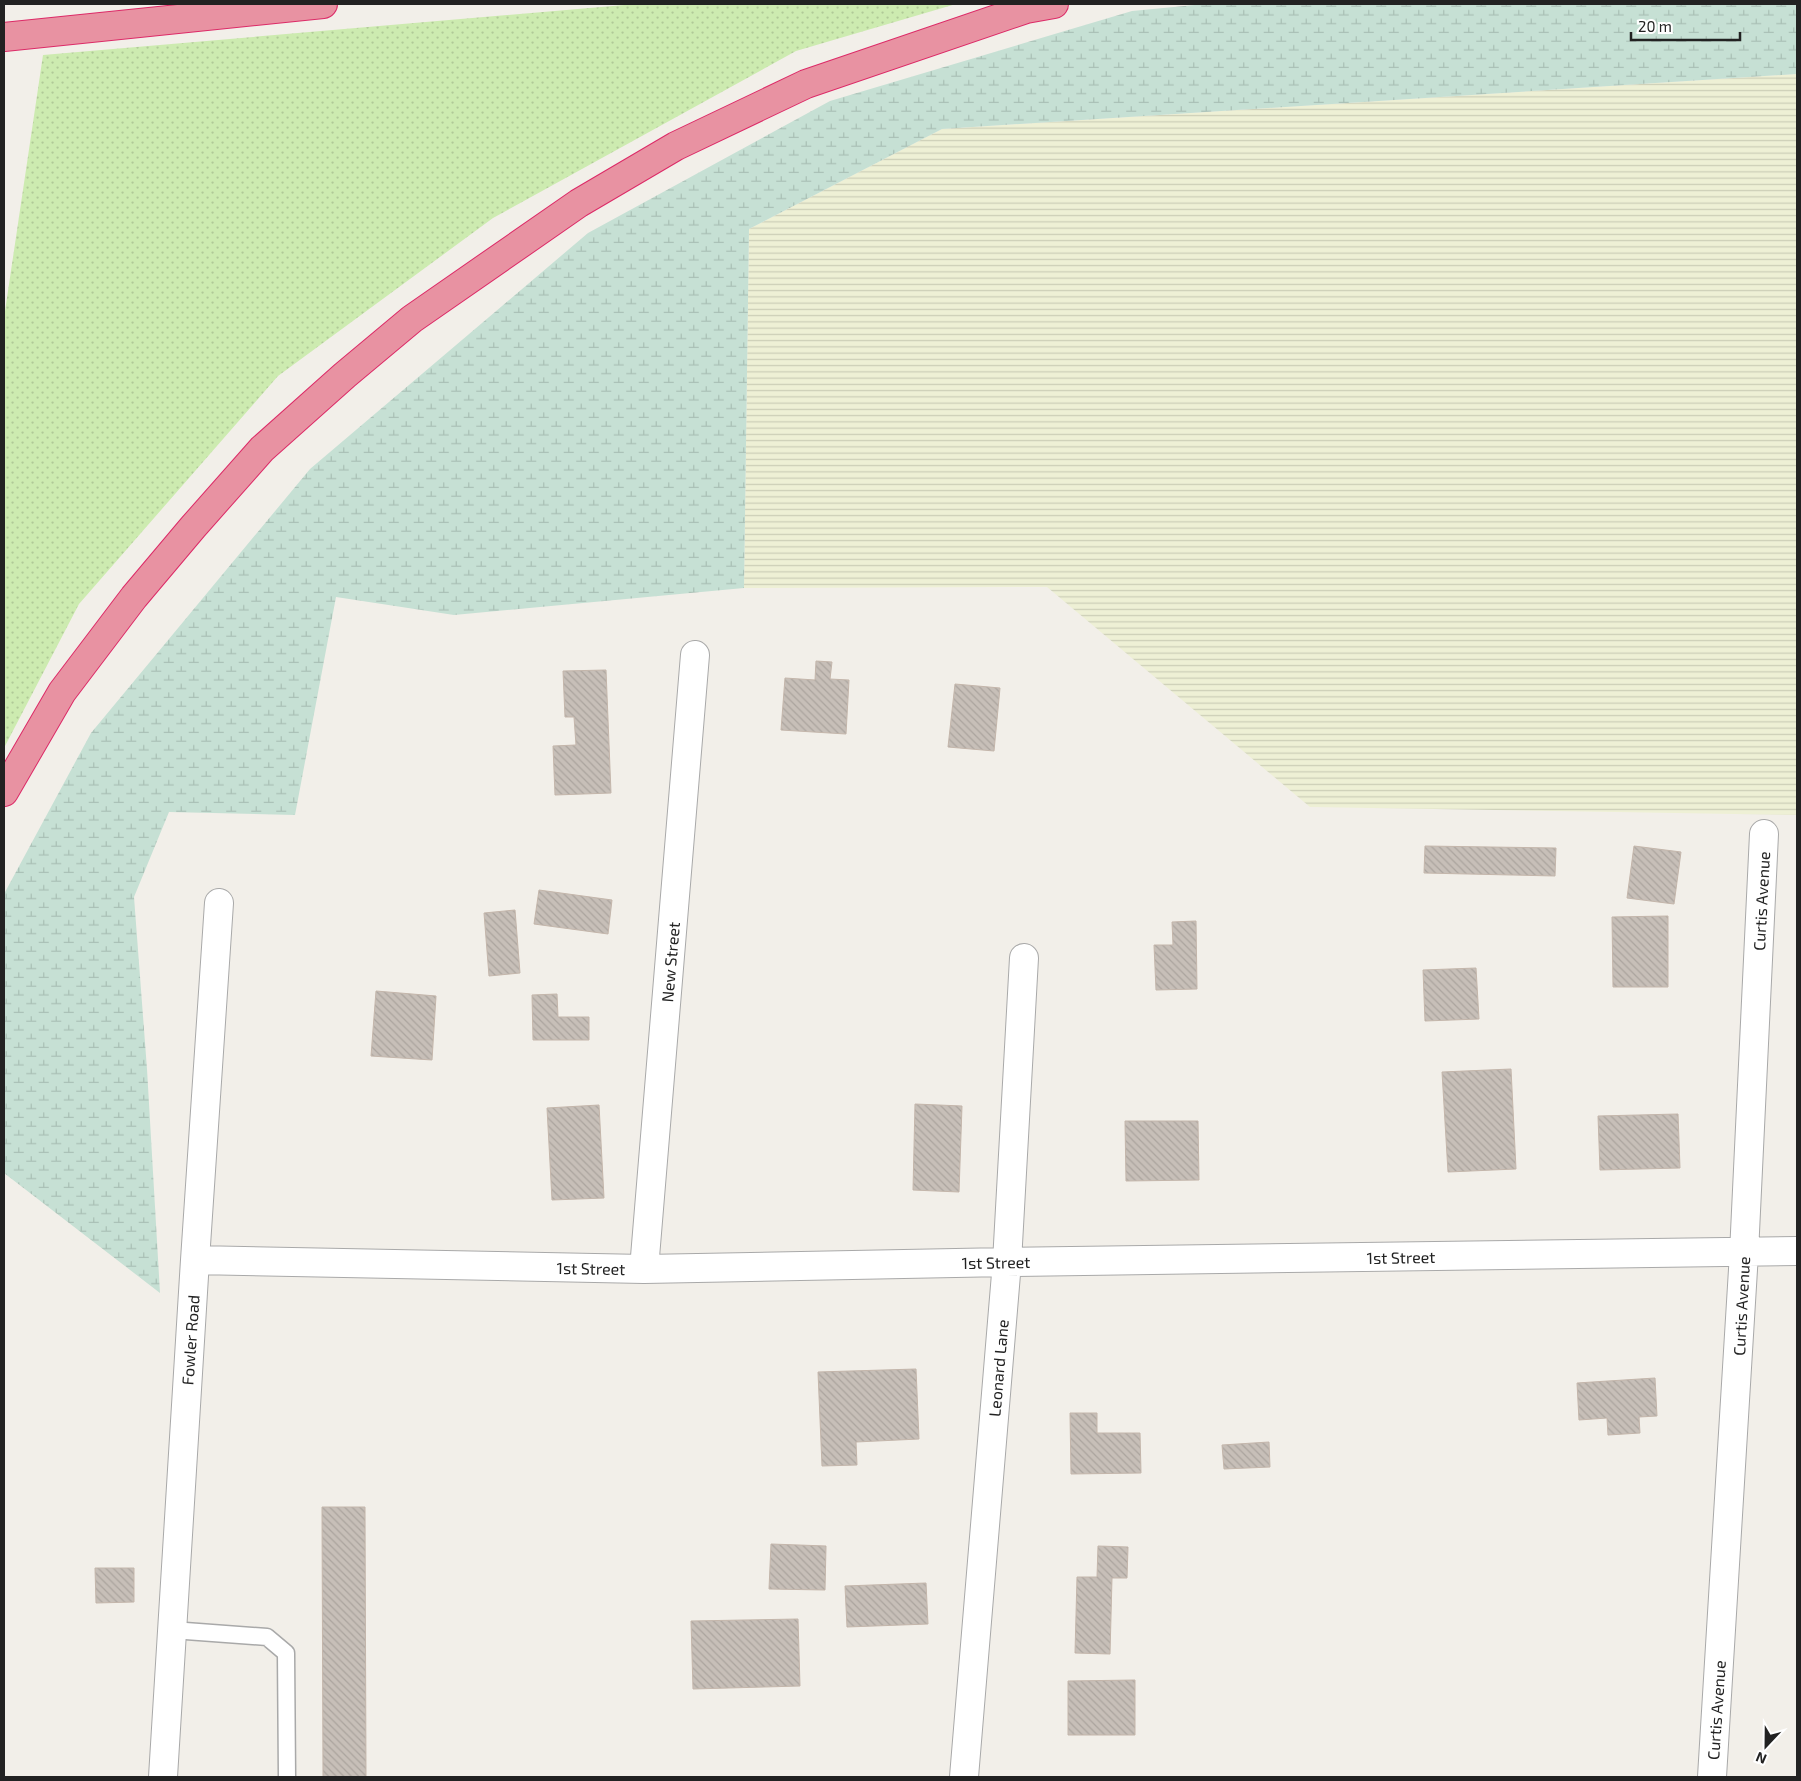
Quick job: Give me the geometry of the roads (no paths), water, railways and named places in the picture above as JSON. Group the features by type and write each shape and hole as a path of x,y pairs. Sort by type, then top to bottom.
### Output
{"highway":[{"path":"4,37 323,4"},
{"path":"4,792 62,692 134,597 194,527 262,449 344,375 412,319 579,203 676,146 806,84 1026,9 1054,4"}],"street":[{"name":"New Street","path":"644,1269 696,655"},
{"name":"Curtis Avenue","path":"1712,1777 1744,1253 1764,834"},
{"name":"Fowler Road","path":"163,1777 219,903"},
{"name":"Leonard Lane","path":"964,1777 1007,1262 1024,958"},
{"name":"1st Street","path":"195,1260 644,1269 1797,1251"}],"lane":[{"path":"172,1630 267,1637 286,1653 287,1777"}]}
